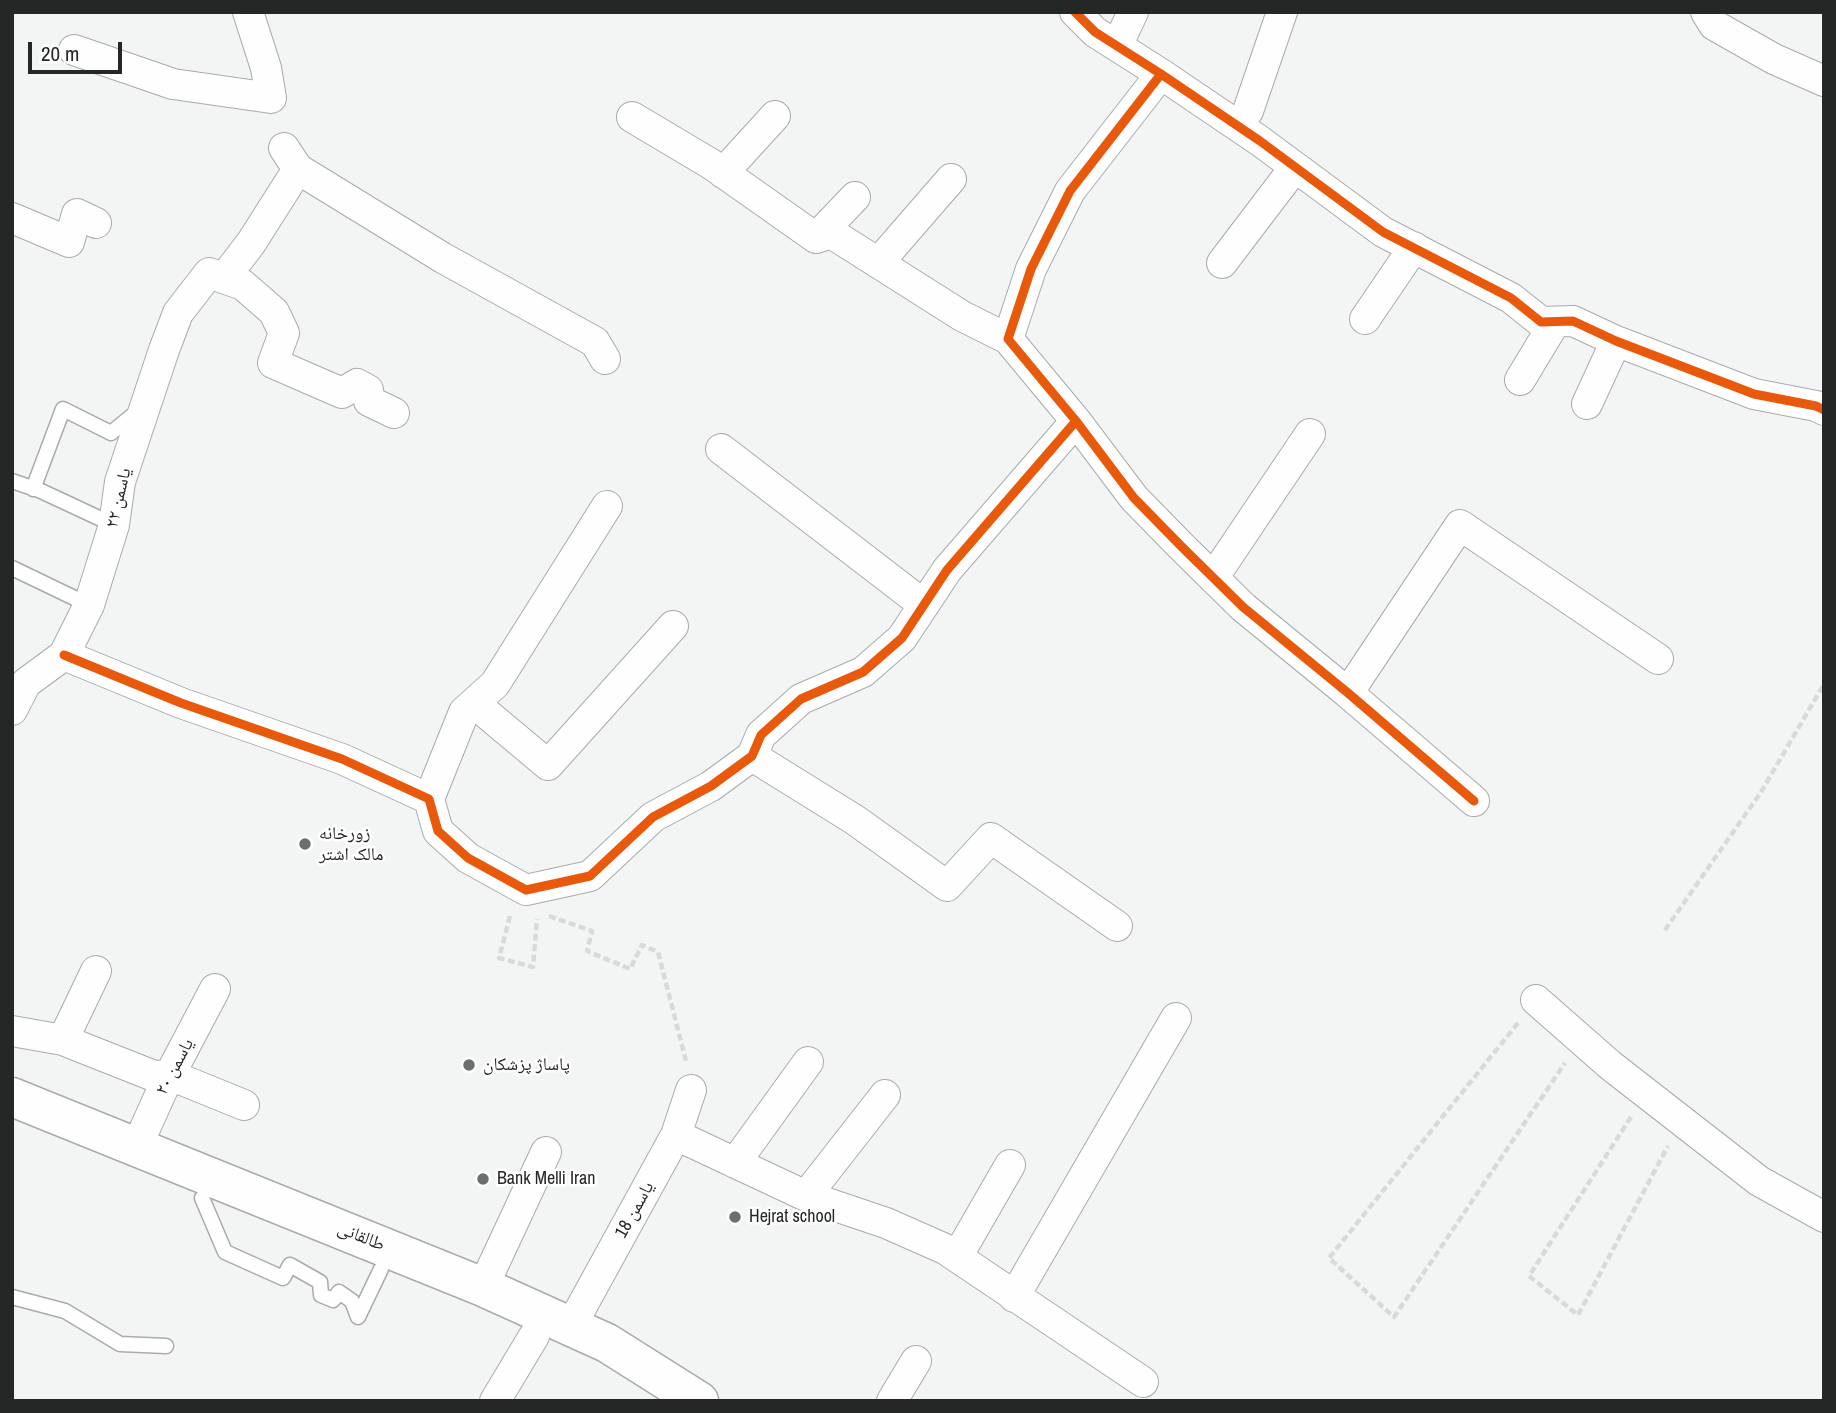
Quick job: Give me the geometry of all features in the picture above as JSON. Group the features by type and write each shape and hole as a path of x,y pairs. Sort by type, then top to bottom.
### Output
{"street":[{"path":"74,50 173,84 271,98 266,68 248,12"},
{"path":"1074,12 1096,32 1295,167 1383,232 1511,298 1541,322 1573,321 1616,341 1754,394 1821,402"},
{"path":"1117,46 1133,12"},
{"path":"1248,111 1282,12"},
{"path":"1714,16 1774,59 1824,81"},
{"path":"1008,339 1031,270 1070,191 1161,74"},
{"path":"723,173 775,116"},
{"path":"632,117 723,173 816,237 831,233 962,316 1008,339 1076,421 1134,498 1213,578 1243,607 1348,692 1474,801"},
{"name":"یاسمن ۲۲","path":"12,710 26,683 64,655 89,605 114,525 120,482 178,313 251,243 291,159 443,258 595,342 605,359"},
{"path":"1222,263 1295,167"},
{"path":"879,262 951,179"},
{"path":"816,237 855,197"},
{"path":"12,218 69,242 77,214 96,223"},
{"path":"1365,319 1414,247"},
{"path":"216,275 243,285 274,312 284,333 273,363 342,393 357,384 368,390 369,401 394,413"},
{"path":"1520,380 1555,322"},
{"path":"1587,404 1616,341"},
{"path":"607,506 495,684 464,712 429,799 438,831 468,858 526,890 590,876 653,817 711,786 752,756 761,735 800,699 863,672 902,638 947,570 1076,421"},
{"path":"1213,578 1310,434"},
{"path":"721,449 924,605"},
{"path":"1348,692 1460,525 1658,659"},
{"path":"474,703 548,765 673,626"},
{"path":"64,655 181,703 342,759 429,799"},
{"path":"752,756 855,820 947,886 991,838 1117,926"},
{"path":"63,1040 96,971"},
{"name":"یاسمن ۲۰","path":"137,1146 215,989"},
{"path":"1536,1000 1646,1093 1759,1181 1824,1217"},
{"path":"1014,1297 1176,1018"},
{"path":"12,1031 63,1040 155,1076 170,1075 244,1105"},
{"path":"735,1163 807,1062"},
{"name":"یاسمن 18","path":"495,1401 551,1326 676,1135 691,1090"},
{"path":"806,1196 885,1095"},
{"name":"طالقانی","path":"12,1097 483,1287 551,1326 659,1401"},
{"name":"طالقانی","path":"12,1120 436,1290 607,1343 699,1401"},
{"path":"676,1135 806,1196 886,1223 945,1249 1143,1382"},
{"path":"483,1287 546,1152"},
{"path":"957,1256 1010,1165"},
{"path":"892,1401 916,1361"}],"lane":[{"path":"33,489 63,409 111,433 146,405"},
{"path":"12,481 114,525"},
{"path":"12,568 89,605"},
{"path":"202,1198 225,1252 283,1278 290,1265 320,1282 321,1295 333,1300 339,1292 352,1301 358,1317 381,1269"},
{"path":"12,1297 65,1311 120,1344 166,1346"}],"path":[{"path":"1665,930 1761,792 1824,684"},
{"path":"512,908 499,958 533,967 537,912 592,931 587,951 630,969 642,945 658,952 682,1039 691,1090"},
{"path":"1536,1000 1329,1258 1394,1317 1581,1040"},
{"path":"1646,1093 1529,1276 1578,1315 1682,1121"}],"cycle path":[{"path":"1075,12 1095,32 1260,141 1383,232 1511,298 1541,322 1573,321 1616,341 1754,394 1816,406 1824,410"},
{"path":"1161,74 1070,191 1031,269 1008,339 1076,421 1134,498 1181,546 1243,607 1474,801"},
{"path":"64,655 181,703 342,759 429,799 438,831 468,858 526,890 590,876 653,817 711,786 752,756 761,735 801,699 863,672 902,638 947,570 1076,421"}],"place":[{"name":"زورخانه مالک اشتر","path":"305,844"},
{"name":"پاساژ پزشکان","path":"469,1065"},
{"name":"Bank Melli Iran","path":"483,1179"},
{"name":"Hejrat school","path":"735,1217"}]}
